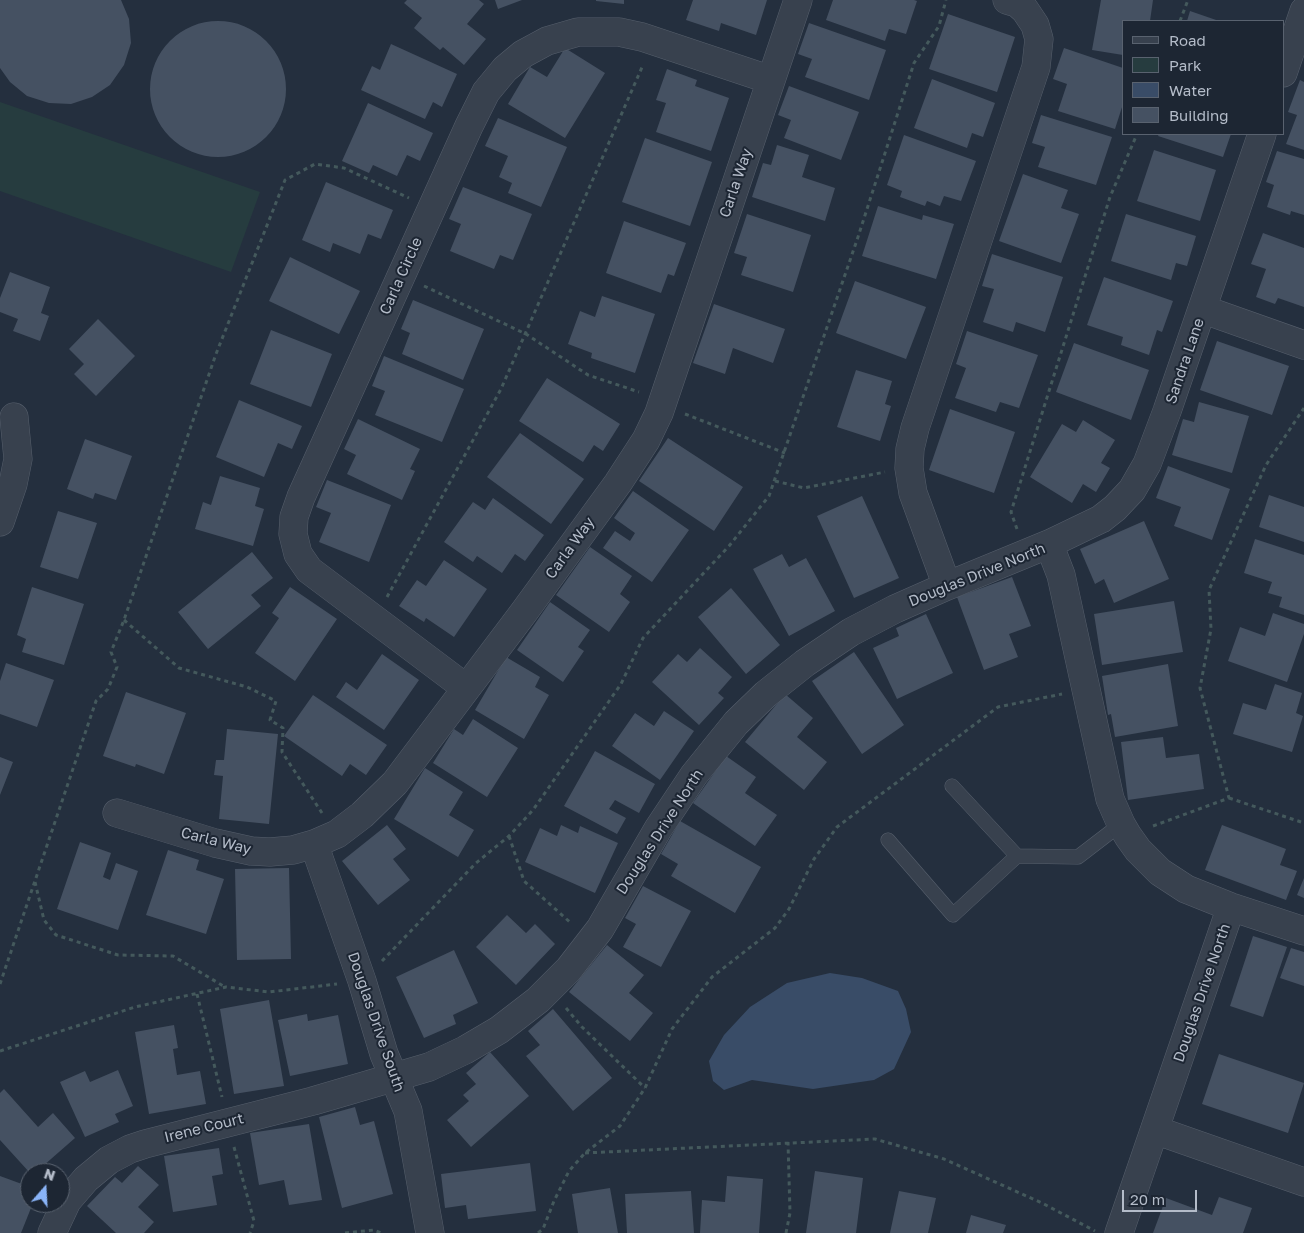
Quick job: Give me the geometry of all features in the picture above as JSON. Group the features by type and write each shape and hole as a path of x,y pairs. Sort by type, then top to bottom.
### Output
{"street":[{"name":"Carla Way","path":"116,814 215,843 251,851 293,850 325,839 362,815 395,783 618,483 646,440 662,405 798,0"},
{"path":"947,586 913,493 909,468 910,449 915,428 1039,54 1039,39 1035,25 1024,10 1016,3 1007,0"},
{"path":"1284,70 1304,11"},
{"name":"Carla Circle","path":"466,688 310,570 298,554 293,534 294,517 301,497 486,92 505,69 523,54 548,41 578,32 619,32 653,41 771,80"},
{"name":"Sandra Lane","path":"1038,548 1101,519 1115,508 1132,490 1147,464 1262,135"},
{"path":"1202,309 1304,345"},
{"path":"0,522 13,484 18,459 14,417"},
{"name":"Douglas Drive North","path":"393,1077 429,1066 465,1050 499,1030 550,989 569,969 600,929 668,814 694,775 736,723 766,694 805,663 850,632 895,609 1038,548 1061,575 1110,799 1125,830 1138,850 1160,872 1186,889 1231,907 1119,1233"},
{"name":"Douglas Drive South","path":"325,839 362,981 384,1054 408,1111 430,1233"},
{"path":"1231,907 1304,931"},
{"name":"Irene Court","path":"52,1233 68,1201 86,1179 109,1160 130,1149 393,1077"},
{"path":"1154,1130 1304,1182"}],"lane":[{"path":"952,786 1017,856"},
{"path":"888,840 953,915 1017,856 1078,857 1125,830"}],"path":[{"path":"0,1051 134,1007 226,987 269,992 362,981 476,863 509,836 533,810 620,684 643,638 729,546 769,496 855,246 914,63 938,26 946,0"},
{"path":"1180,20 1188,0"},
{"path":"374,619 501,389 653,41"},
{"path":"1038,548 1011,512 1110,197 1137,135"},
{"path":"0,984 96,701 108,689 117,667 111,652 124,620 216,354 286,180 315,164 344,168 432,208"},
{"path":"401,275 526,334 588,374 636,390 662,405 785,453"},
{"path":"1229,798 1200,688 1211,629 1209,590 1266,465 1304,408"},
{"path":"775,481 804,488 909,468"},
{"path":"124,620 179,668 247,687 276,701 270,720 284,728 282,752 325,839"},
{"path":"538,1233 543,1229 569,1171 585,1153 620,1126 645,1088 672,1029 712,977 775,928 789,909 814,859 838,827 998,707 1086,689"},
{"path":"1125,830 1229,798 1304,822"},
{"path":"509,836 524,881 590,941"},
{"path":"35,882 44,920 56,935 118,956 173,956 226,987"},
{"path":"550,989 582,1027 645,1088"},
{"path":"585,1153 874,1139 944,1159 1042,1203 1098,1233"},
{"path":"786,1233 790,1213 788,1142"},
{"path":"345,1233 374,1230 381,1233"}],"green space":[{"path":"0,102 260,192 231,272 0,191"}],"water":[{"path":"830,973 862,978 898,991 906,1009 911,1032 894,1069 874,1080 813,1089 752,1080 724,1090 713,1081 709,1061 724,1035 750,1007 787,983"}],"building":[{"path":"0,0 121,0 129,19 131,43 124,65 110,85 92,97 71,104 49,103 27,96 10,82 0,68"},
{"path":"407,0 479,0 484,4 467,24 486,39 464,65 443,47 440,50 414,28 422,18 404,3"},
{"path":"495,0 522,0 498,9"},
{"path":"624,0 624,4 596,1"},
{"path":"693,0 767,0 756,35 721,23 719,31 686,20"},
{"path":"833,0 917,1 906,34 889,29 885,41 826,20"},
{"path":"1101,0 1153,0 1150,20 1122,20 1122,55 1092,50"},
{"path":"1190,11 1216,20 1187,20"},
{"path":"948,14 1015,37 997,92 929,69"},
{"path":"218,21 244,26 256,32 266,41 275,51 281,63 286,89 281,115 275,127 266,137 256,146 244,152 218,157 192,152 180,146 170,137 161,127 155,115 150,89 155,63 161,51 170,41 180,32 192,26"},
{"path":"809,23 886,50 869,100 805,77 812,59 798,54"},
{"path":"391,44 457,74 442,107 433,102 425,119 361,90 372,66 380,70"},
{"path":"565,48 605,73 565,138 508,104 530,67 547,77"},
{"path":"1064,48 1122,68 1122,107 1115,129 1058,111 1067,84 1053,79"},
{"path":"667,69 697,80 695,86 729,98 711,151 656,132 666,103 656,100"},
{"path":"932,79 995,103 983,137 972,133 967,148 914,128"},
{"path":"1300,80 1304,82 1304,150 1286,144 1297,115 1288,112"},
{"path":"789,86 859,112 841,160 784,138 791,120 778,115"},
{"path":"368,103 433,133 420,161 407,155 397,176 373,165 369,173 342,161"},
{"path":"1041,115 1112,137 1096,185 1038,167 1045,147 1032,143"},
{"path":"498,118 567,147 541,207 508,193 512,183 499,177 508,156 485,146"},
{"path":"904,135 976,161 961,201 944,196 940,206 927,201 925,206 900,197 902,191 887,185"},
{"path":"1158,135 1231,135 1223,157"},
{"path":"645,138 712,162 690,226 622,202"},
{"path":"777,145 809,155 802,177 835,188 825,221 752,197 763,163 771,165"},
{"path":"1154,150 1216,170 1200,221 1137,201"},
{"path":"1277,151 1304,159 1304,215 1291,211 1290,215 1267,207 1274,185 1266,182"},
{"path":"1023,174 1068,190 1061,208 1079,214 1061,263 999,241"},
{"path":"326,182 393,210 381,239 368,234 360,254 333,243 330,252 302,240"},
{"path":"463,187 532,214 513,260 500,255 494,269 450,251 461,224 449,219"},
{"path":"878,206 922,220 923,215 954,224 936,279 862,256"},
{"path":"747,214 811,235 793,292 741,275 747,257 734,253"},
{"path":"1126,214 1196,236 1187,266 1176,263 1171,280 1111,261"},
{"path":"624,221 686,243 674,276 668,274 661,293 606,273"},
{"path":"1263,233 1304,248 1304,307 1278,298 1275,304 1256,297 1266,269 1251,264"},
{"path":"992,254 1063,277 1045,332 1016,322 1013,332 983,322 994,289 982,286"},
{"path":"290,257 360,291 339,334 269,301"},
{"path":"10,272 50,287 41,313 49,316 40,341 13,331 18,319 0,312 0,298"},
{"path":"1104,277 1173,301 1162,332 1157,330 1149,355 1121,345 1123,337 1087,325"},
{"path":"855,281 926,307 906,359 836,333"},
{"path":"602,296 655,314 635,373 591,358 592,353 568,344 580,311 595,317"},
{"path":"413,300 484,329 463,380 402,354 410,333 401,329"},
{"path":"714,304 785,329 773,363 733,348 725,374 693,363"},
{"path":"98,319 135,356 96,396 74,374 84,364 69,349"},
{"path":"271,330 332,354 311,407 250,384"},
{"path":"967,331 1038,355 1019,408 1000,402 996,412 955,398 966,368 956,364"},
{"path":"1217,341 1289,366 1272,415 1200,390"},
{"path":"1074,343 1149,370 1131,420 1056,392"},
{"path":"384,356 464,389 442,442 375,415 385,391 372,386"},
{"path":"856,370 892,381 885,404 891,406 880,441 837,427"},
{"path":"547,378 620,424 603,451 594,445 583,462 519,421"},
{"path":"239,400 302,426 292,449 278,443 264,477 216,457"},
{"path":"1199,402 1249,416 1232,473 1172,455 1183,419 1194,422"},
{"path":"950,409 1015,432 994,493 929,470"},
{"path":"358,419 420,449 410,469 415,471 402,500 347,474 356,455 344,449"},
{"path":"1083,420 1115,440 1101,463 1110,468 1096,492 1083,484 1072,503 1030,477 1062,424 1076,432"},
{"path":"520,433 584,479 551,524 487,477"},
{"path":"668,438 743,487 714,531 639,481"},
{"path":"85,439 132,456 116,500 95,493 93,499 67,489"},
{"path":"1168,466 1230,489 1212,540 1174,526 1181,507 1156,498"},
{"path":"220,476 260,488 255,506 264,509 253,546 195,529 203,502 211,505"},
{"path":"327,480 391,505 369,562 319,542 331,513 316,507"},
{"path":"633,491 689,530 652,582 603,548 615,531 630,541 635,533 614,518"},
{"path":"1269,495 1304,507 1304,542 1259,527"},
{"path":"862,496 899,578 854,598 817,516"},
{"path":"493,498 544,535 525,561 515,554 502,573 477,556 473,562 444,542 473,502 485,510"},
{"path":"58,511 97,523 78,579 40,567"},
{"path":"1144,521 1169,579 1114,603 1104,579 1095,584 1080,549"},
{"path":"1255,539 1304,555 1304,615 1279,607 1282,597 1268,593 1272,582 1244,573"},
{"path":"590,547 632,576 620,594 630,602 609,632 556,595"},
{"path":"252,552 273,578 251,595 261,606 208,649 178,612"},
{"path":"782,554 789,567 806,558 835,611 789,636 753,569"},
{"path":"444,560 487,589 454,637 426,618 424,622 399,606 417,580 426,586"},
{"path":"1012,577 1031,626 1009,634 1018,657 984,670 957,597"},
{"path":"32,587 84,604 64,665 22,652 26,639 17,635"},
{"path":"290,587 337,619 295,681 255,653 279,618 272,613"},
{"path":"731,588 780,645 746,674 698,617"},
{"path":"1174,601 1183,652 1102,665 1094,614"},
{"path":"550,602 590,630 578,647 584,651 563,682 517,650"},
{"path":"1273,613 1304,624 1304,634 1287,682 1228,661 1240,627 1265,636"},
{"path":"926,614 953,673 897,699 873,648 899,636 896,628"},
{"path":"700,648 732,677 718,693 724,698 699,725 652,682 678,654 687,662"},
{"path":"854,652 904,725 862,754 812,681"},
{"path":"382,654 419,680 384,730 336,697 346,682 357,690"},
{"path":"506,657 540,677 535,687 549,695 524,739 475,710"},
{"path":"6,663 54,680 37,727 0,714 0,681"},
{"path":"1168,664 1178,726 1115,737 1111,714 1108,715 1102,676"},
{"path":"1275,684 1302,693 1296,713 1303,716 1292,752 1233,734 1243,703 1266,710"},
{"path":"126,692 186,713 164,774 136,764 135,767 103,756"},
{"path":"785,694 813,718 797,737 827,762 804,790 745,742"},
{"path":"313,695 387,745 366,775 350,764 342,776 284,736"},
{"path":"664,711 694,731 660,780 612,746 635,713 654,726"},
{"path":"473,719 518,748 487,797 433,763 454,729 463,735"},
{"path":"227,729 278,734 269,824 219,819 223,776 214,775 216,760 224,760"},
{"path":"1163,737 1166,758 1199,754 1204,789 1128,800 1121,742"},
{"path":"595,751 655,784 639,813 615,800 609,809 626,818 617,834 564,806"},
{"path":"726,756 756,777 745,793 777,815 755,846 693,803"},
{"path":"0,757 13,762 0,795"},
{"path":"425,768 463,792 449,815 474,830 458,857 394,819"},
{"path":"680,821 761,867 735,913 671,876 678,864 661,854"},
{"path":"387,825 406,849 393,859 410,880 378,905 342,861"},
{"path":"561,825 578,833 580,826 618,843 595,893 525,862 540,828 557,836"},
{"path":"1222,825 1286,849 1280,865 1297,871 1286,900 1205,870"},
{"path":"80,842 111,853 103,877 110,880 116,863 138,871 118,930 57,909"},
{"path":"168,850 199,860 196,870 224,879 206,934 146,915"},
{"path":"289,868 291,959 237,960 235,869"},
{"path":"1304,878 1304,898 1297,895"},
{"path":"643,886 691,911 661,967 623,947 636,924 625,918"},
{"path":"507,915 526,933 535,924 555,944 516,985 476,947"},
{"path":"1253,936 1287,947 1263,1017 1230,1006"},
{"path":"607,945 644,975 629,993 653,1013 630,1041 569,992"},
{"path":"1291,948 1304,952 1304,986 1280,978"},
{"path":"454,950 478,1003 453,1015 456,1024 424,1038 396,977"},
{"path":"269,1000 284,1086 234,1094 220,1009"},
{"path":"553,1009 612,1078 573,1111 526,1056 540,1045 528,1031"},
{"path":"307,1014 308,1021 338,1015 348,1064 290,1076 278,1020"},
{"path":"174,1025 178,1048 173,1049 177,1075 200,1071 206,1104 149,1114 135,1032"},
{"path":"490,1052 529,1096 471,1147 447,1120 469,1101 463,1095 476,1084 466,1073"},
{"path":"1219,1054 1304,1083 1288,1133 1202,1104"},
{"path":"118,1070 133,1106 115,1114 119,1122 85,1137 60,1082 85,1071 90,1082"},
{"path":"4,1089 38,1127 53,1113 75,1138 46,1163 21,1163 0,1140 0,1093"},
{"path":"355,1107 360,1125 374,1121 393,1194 342,1208 319,1117"},
{"path":"309,1124 322,1200 289,1205 284,1180 259,1185 250,1133"},
{"path":"219,1148 223,1174 212,1176 217,1205 173,1212 164,1156"},
{"path":"530,1163 536,1211 468,1219 466,1205 445,1208 441,1174"},
{"path":"138,1166 159,1185 138,1207 154,1222 144,1233 116,1233 87,1206 115,1177 122,1183"},
{"path":"815,1171 863,1178 856,1233 806,1233"},
{"path":"0,1176 20,1183 20,1213 29,1213 21,1233 0,1233"},
{"path":"727,1176 763,1179 759,1233 700,1233 702,1200 725,1202"},
{"path":"610,1188 618,1233 578,1233 572,1194"},
{"path":"691,1191 694,1233 627,1233 625,1194"},
{"path":"899,1191 936,1198 928,1233 890,1233"},
{"path":"1219,1197 1252,1208 1243,1233 1153,1233 1166,1198 1212,1215"},
{"path":"971,1215 1006,1225 1003,1233 966,1233"}]}
